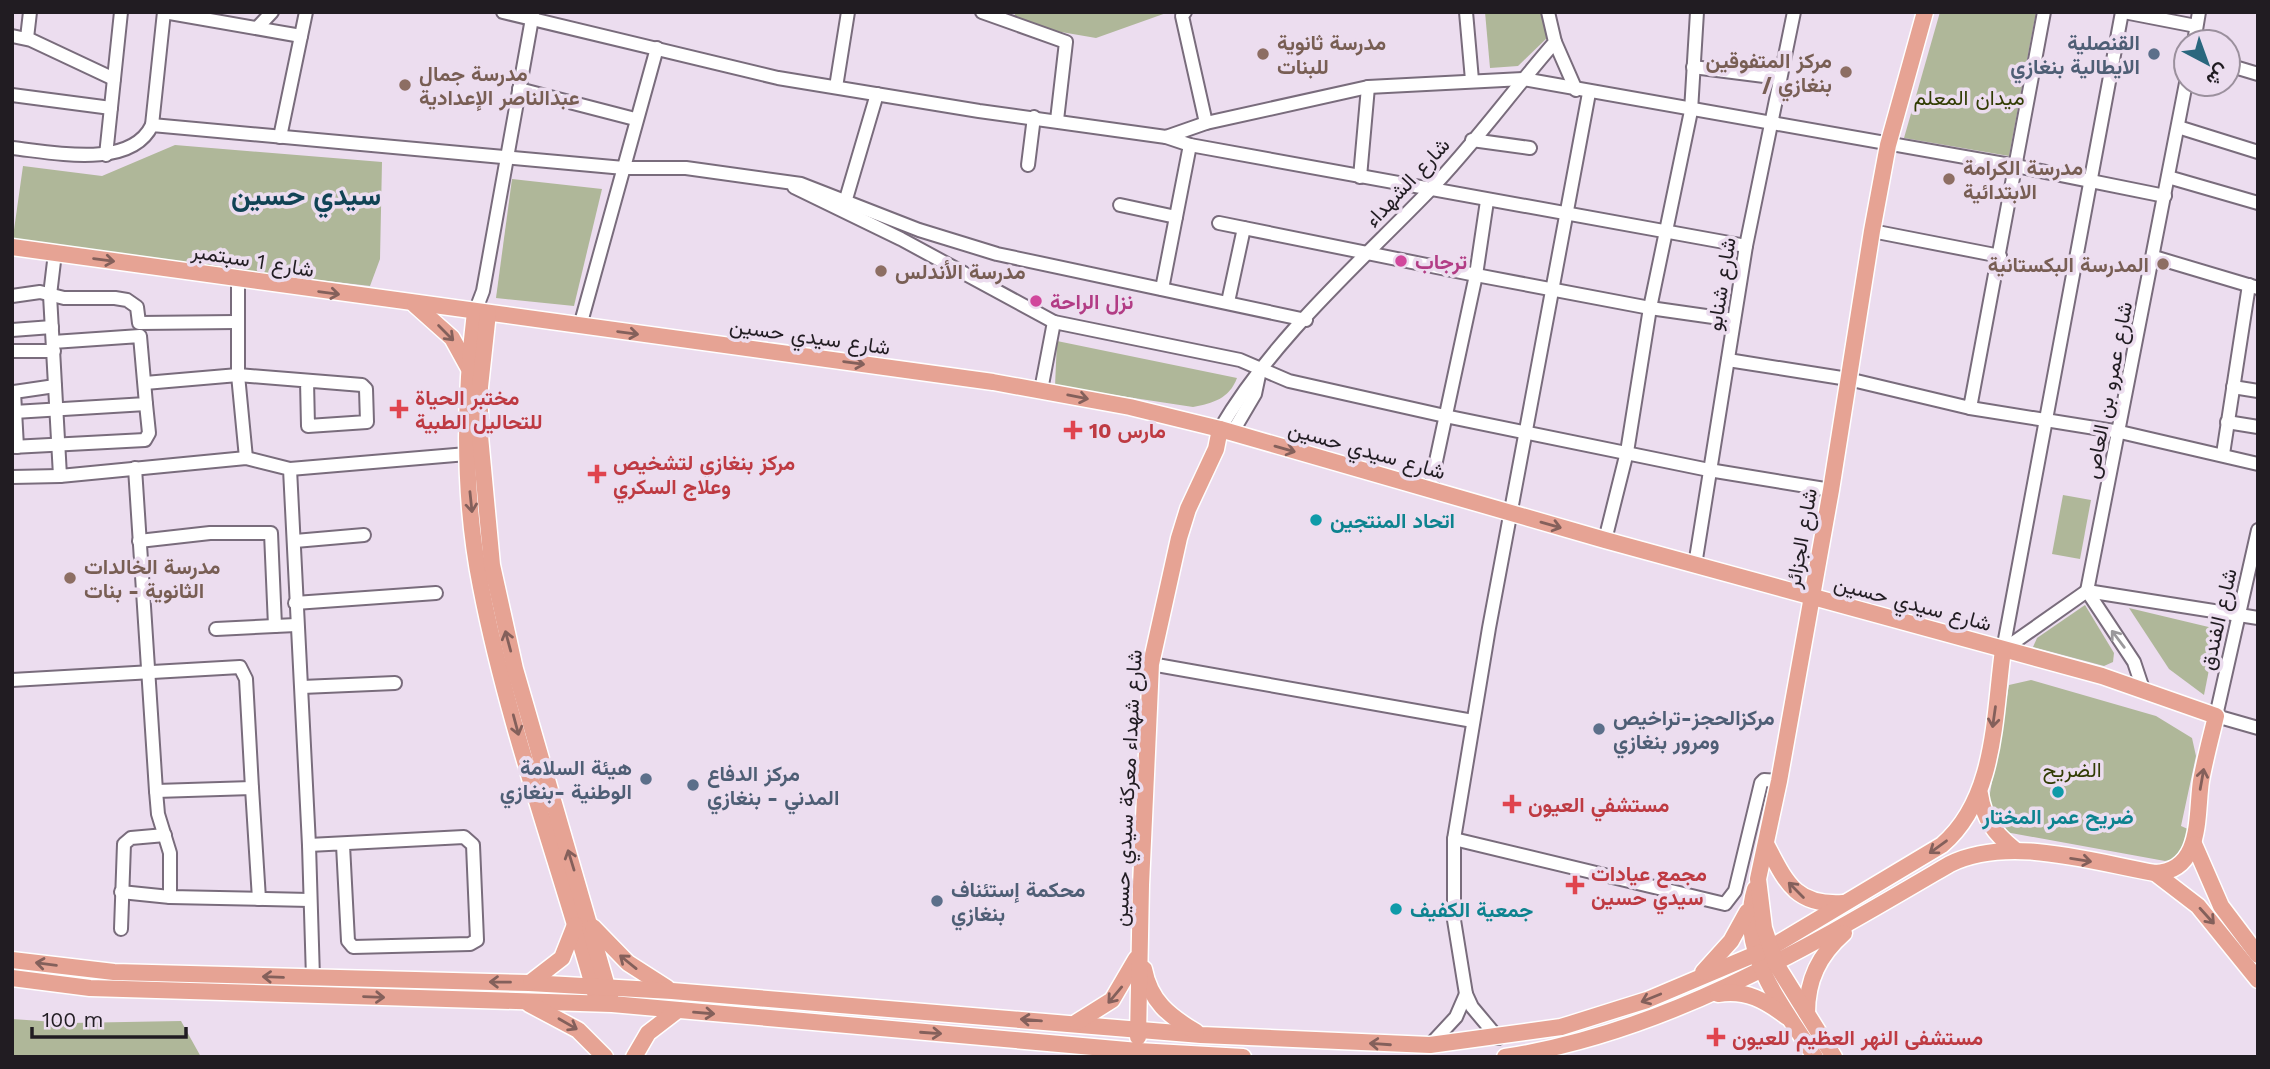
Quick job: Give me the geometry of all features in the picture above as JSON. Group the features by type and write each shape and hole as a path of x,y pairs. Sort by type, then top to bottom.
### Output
{"main road":[{"name":"شارع الجزائر","path":"1769,967 1770,948 1758,880 1779,781 1831,490 1888,145 1925,12"},
{"name":"شارع 1 سبتمبر","path":"12,247 415,305 481,312"},
{"path":"415,305 452,338 468,367"},
{"name":"شارع سيدي حسين","path":"481,312 1041,390 1226,431 1511,514 2143,690 2216,716"},
{"path":"481,312 483,357 480,436 484,500 498,597 605,1004"},
{"path":"481,312 468,367 467,454 476,551 488,617 522,749 583,924 628,963 672,991"},
{"path":"483,357 500,327 515,317"},
{"name":"شارع شهداء معركة سيدي حسين","path":"1138,1054 1151,664 1159,619 1188,509 1226,431"},
{"path":"12,960 114,972 530,983 672,991 1201,1035 1430,1045 1498,1038 1561,1027 1608,1014 1754,955 1942,845 1962,823 1980,794 2003,650"},
{"path":"1505,1057 1613,1030 1706,996 1769,967 1965,856 2014,849 2155,873 2166,872 2181,864 2194,844 2201,780 2216,716"},
{"path":"1980,794 1987,821 1999,838 2014,849"},
{"path":"1768,837 1788,883 1804,898 1825,904 1846,903"},
{"path":"2194,844 2221,906 2258,955"},
{"path":"2155,873 2198,906 2258,980"},
{"path":"1695,979 1731,942 1749,906 1758,880"},
{"path":"1749,906 1754,955 1769,967 1799,1017 1815,1057"},
{"path":"1799,1017 1809,984 1822,957 1833,942 1863,916"},
{"path":"530,983 562,958 583,924"},
{"path":"1074,1023 1112,1000 1140,951"},
{"path":"1140,951 1147,985 1153,997 1172,1018 1201,1035"},
{"path":"12,978 90,988 605,1004 1073,1043 1138,1054 1243,1057"},
{"path":"1706,996 1744,993 1799,1017 1834,1057"},
{"path":"523,1001 578,1030 605,1057"},
{"path":"634,1057 648,1032 678,1010"},
{"path":"1073,1043 1097,1057"}],"street":[{"path":"27,38 30,12"},
{"path":"106,155 121,12"},
{"path":"12,148 92,157 106,155 148,134 152,125 164,12 301,36"},
{"path":"257,28 272,12"},
{"path":"280,137 306,12"},
{"path":"503,12 532,16 778,78 1166,138 1190,145 1487,201 1746,246"},
{"path":"836,86 848,12"},
{"path":"982,12 1001,16 1066,41 1057,120"},
{"path":"1185,12 1182,16 1186,43 1206,123"},
{"path":"1466,12 1472,80"},
{"path":"1498,1038 1472,1007 1466,994 1454,920 1454,839 1566,213 1583,92 1555,42 1548,12"},
{"path":"1605,540 1627,452 1650,308 1691,111 1697,12"},
{"name":"شارع شنابو","path":"1695,565 1746,246 1794,12"},
{"path":"1970,408 2044,12"},
{"path":"2003,650 2123,12 2196,26 2199,12"},
{"path":"481,312 532,16"},
{"path":"12,36 27,38 114,79"},
{"name":"شارع الشهداء","path":"1226,431 1261,368 1368,251 1429,190 1555,42"},
{"path":"580,326 624,168 635,118 657,48"},
{"path":"1693,67 1780,78"},
{"path":"1166,138 1206,123 1368,87 1523,79 1583,92 2016,166 2165,195"},
{"path":"1360,177 1368,87"},
{"path":"519,89 635,118"},
{"path":"846,200 877,94"},
{"path":"12,95 111,108"},
{"name":"شارع عمرو بن العاص","path":"2087,591 2183,98"},
{"path":"1028,165 1034,117"},
{"path":"152,125 506,155 624,168 686,169 781,180 846,200 919,230 997,254 1306,320"},
{"path":"2178,128 2258,152"},
{"path":"1472,140 1531,148"},
{"path":"1161,289 1190,145"},
{"path":"2168,177 2258,203"},
{"path":"781,180 901,239 1054,322 1240,360 1289,381 1446,416 1709,470 1831,490"},
{"path":"1430,489 1476,275 1487,201"},
{"path":"1120,205 1176,217"},
{"path":"1219,223 1650,308 1734,320"},
{"path":"1228,302 1244,228"},
{"path":"1872,231 2000,256"},
{"path":"55,253 50,295 60,476"},
{"path":"2154,257 2253,286 2223,454"},
{"path":"238,278 238,375 246,458"},
{"path":"12,296 40,292 127,300 137,307 149,433 145,440 15,447 15,390 55,386"},
{"path":"12,351 139,330 236,322"},
{"path":"1041,390 1054,322"},
{"path":"12,330 52,327"},
{"path":"1728,360 1848,379 1970,408 2120,432 2258,464"},
{"path":"145,383 238,375 364,385 368,422 308,426 307,381"},
{"path":"2233,387 2258,391"},
{"path":"14,412 146,404"},
{"path":"2227,422 2258,427"},
{"path":"12,477 60,476 246,458 290,469 467,454"},
{"path":"135,468 146,672 158,814 170,853 170,897"},
{"path":"290,469 295,541 296,625 302,687 313,978"},
{"path":"139,541 210,533 271,533 275,626"},
{"path":"295,541 364,535"},
{"name":"شارع الفندق","path":"2216,716 2257,536"},
{"path":"2003,650 2087,591 2258,618"},
{"path":"2087,591 2134,662 2143,690"},
{"path":"295,603 436,593"},
{"path":"216,629 296,625"},
{"path":"1151,664 1473,721"},
{"path":"12,680 240,667 246,679 259,899"},
{"path":"302,687 395,683"},
{"path":"2216,716 2258,728"},
{"path":"1454,839 1725,904 1735,891 1761,783 1764,780 1779,781"},
{"path":"156,791 252,788"},
{"path":"1750,823 1768,837"},
{"path":"121,929 124,844 131,838 165,835"},
{"path":"309,845 464,836 473,845 477,940 470,944 368,947 349,944 343,845"},
{"path":"121,892 170,897 310,900"},
{"path":"1430,1045 1456,1017 1466,994"}],"green space":[{"path":"1015,12 1169,12 1096,38 1014,24"},
{"path":"1485,12 1548,12 1549,36 1518,66 1490,68"},
{"name":"ميدان المعلم","path":"1940,12 2036,12 2009,156 1904,138"},
{"path":"175,145 382,162 380,259 370,286 12,244 23,166 102,176"},
{"path":"512,179 602,189 574,306 496,298"},
{"path":"1057,341 1237,378 1230,391 1220,399 1193,407 1055,386"},
{"path":"2063,495 2091,500 2080,559 2052,554"},
{"path":"2085,605 2114,653 2113,662 2104,666 2033,647 2037,638"},
{"path":"2129,608 2217,629 2204,695 2169,669"},
{"name":"الضريح","path":"2031,680 2156,716 2192,738 2196,756 2181,826 2190,830 2190,839 2178,858 2165,861 2000,831 1987,810 2009,685"},
{"path":"12,1019 70,1023 181,1021 201,1057 12,1057"}],"place":[{"name":"مدرسة ثانوية للبنات","path":"1263,54"},
{"name":"القنصلية الايطالية بنغازي","path":"2154,54"},
{"name":"مركز المتفوقين / بنغازي","path":"1846,72"},
{"name":"مدرسة جمال عبدالناصر الإعدادية","path":"405,85"},
{"name":"مدرسة الكرامة الابتدائية","path":"1949,179"},
{"name":"ترجاب","path":"1401,261"},
{"name":"المدرسة البكستانية","path":"2163,264"},
{"name":"مدرسة الأندلس","path":"881,271"},
{"name":"نزل الراحة","path":"1036,301"},
{"name":"مختبر الحياة للتحاليل الطبية","path":"399,409"},
{"name":"10 مارس","path":"1073,430"},
{"name":"مركز بنغازي لتشخيص وعلاج السكري","path":"597,474"},
{"name":"اتحاد المنتجين","path":"1316,520"},
{"name":"مدرسة الخالدات الثانوية - بنات","path":"70,578"},
{"name":"مركزالحجز-تراخيص ومرور بنغازي","path":"1599,729"},
{"name":"هيئة السلامة الوطنية -بنغازي","path":"646,779"},
{"name":"مركز الدفاع المدني - بنغازي","path":"693,785"},
{"name":"ضريح عمر المختار","path":"2058,792"},
{"name":"مستشفي العيون","path":"1512,804"},
{"name":"مجمع عيادات سيدي حسين","path":"1575,885"},
{"name":"محكمة إستئناف بنغازي","path":"937,901"},
{"name":"جمعية الكفيف","path":"1396,909"},
{"name":"مستشفى النهر العظيم للعيون","path":"1716,1037"}],"district":[{"name":"سيدي حسين","path":"306,195"}]}
